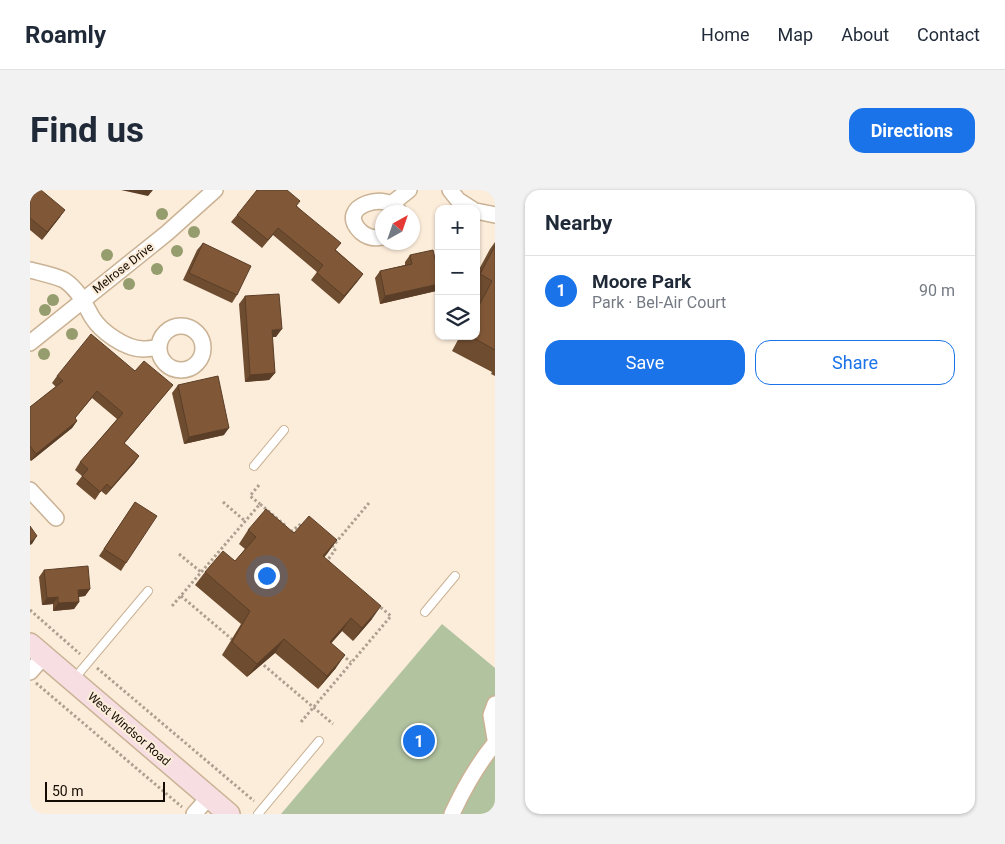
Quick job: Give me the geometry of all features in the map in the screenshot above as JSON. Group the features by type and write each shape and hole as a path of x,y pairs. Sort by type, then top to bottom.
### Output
{"main road":[{"name":"West Windsor Road","path":"37,650 228,814"}],"street":[{"name":"Melrose Drive","path":"30,343 167,233 215,190"},
{"path":"398,205 409,190"},
{"path":"450,190 458,200 466,205"},
{"path":"375,239 367,237 359,230 355,221 354,211 359,202 367,195 376,193 386,195 395,205"},
{"path":"480,212 495,215"},
{"path":"30,270 64,280 83,300 93,319 112,338 136,348 159,347"},
{"path":"30,490 56,518"},
{"path":"30,672 37,650"},
{"path":"495,704 491,715 495,739"},
{"path":"452,814 477,766 495,743"},
{"path":"194,814 209,797"}],"lane":[{"path":"254,466 284,430"},
{"path":"425,612 455,576"},
{"path":"72,680 148,591"},
{"path":"258,814 318,741"}],"path":[{"path":"259,485 250,496 292,532"},
{"path":"223,502 245,521"},
{"path":"332,547 369,503"},
{"path":"172,606 260,504"},
{"path":"288,539 292,532 302,523 306,525"},
{"path":"320,565 327,561 335,550 326,541"},
{"path":"179,554 201,572"},
{"path":"327,561 334,567"},
{"path":"181,596 240,645"},
{"path":"301,722 391,616 377,604"},
{"path":"30,610 78,652"},
{"path":"338,650 351,662"},
{"path":"254,658 332,724"},
{"path":"103,673 246,794"},
{"path":"43,689 176,802"}],"green space":[{"path":"442,624 495,668 495,814 281,814"}],"building":[{"path":"30,190 41,190 65,210 47,232 30,218"},
{"path":"257,190 287,190 300,201 296,206 341,243 335,250 363,274 344,296 317,273 323,265 278,228 268,240 237,215"},
{"path":"203,243 251,266 237,295 189,273"},
{"path":"495,246 495,350 477,340 480,340 480,304 492,281 480,274"},
{"path":"433,250 435,258 435,285 385,296 380,271 412,264 410,255"},
{"path":"279,294 282,329 272,330 275,373 250,375 245,296"},
{"path":"91,334 135,371 144,361 173,385 124,443 139,456 111,488 107,484 100,492 82,476 88,469 80,462 123,413 97,391 75,418 77,421 36,454 30,446 30,407 63,381 57,376"},
{"path":"218,376 229,428 189,437 178,385"},
{"path":"135,502 157,516 126,563 104,549"},
{"path":"266,509 294,533 309,516 337,540 323,556 381,606 362,628 351,618 330,642 345,655 327,676 284,639 257,664 232,642 250,611 205,572 223,551 235,561 256,537 248,530"},
{"path":"30,526 37,536 30,542"},
{"path":"88,566 90,589 78,590 79,602 58,603 58,597 47,598 44,570"}],"place":[{"name":"Moore Park","path":"419,741"}]}
